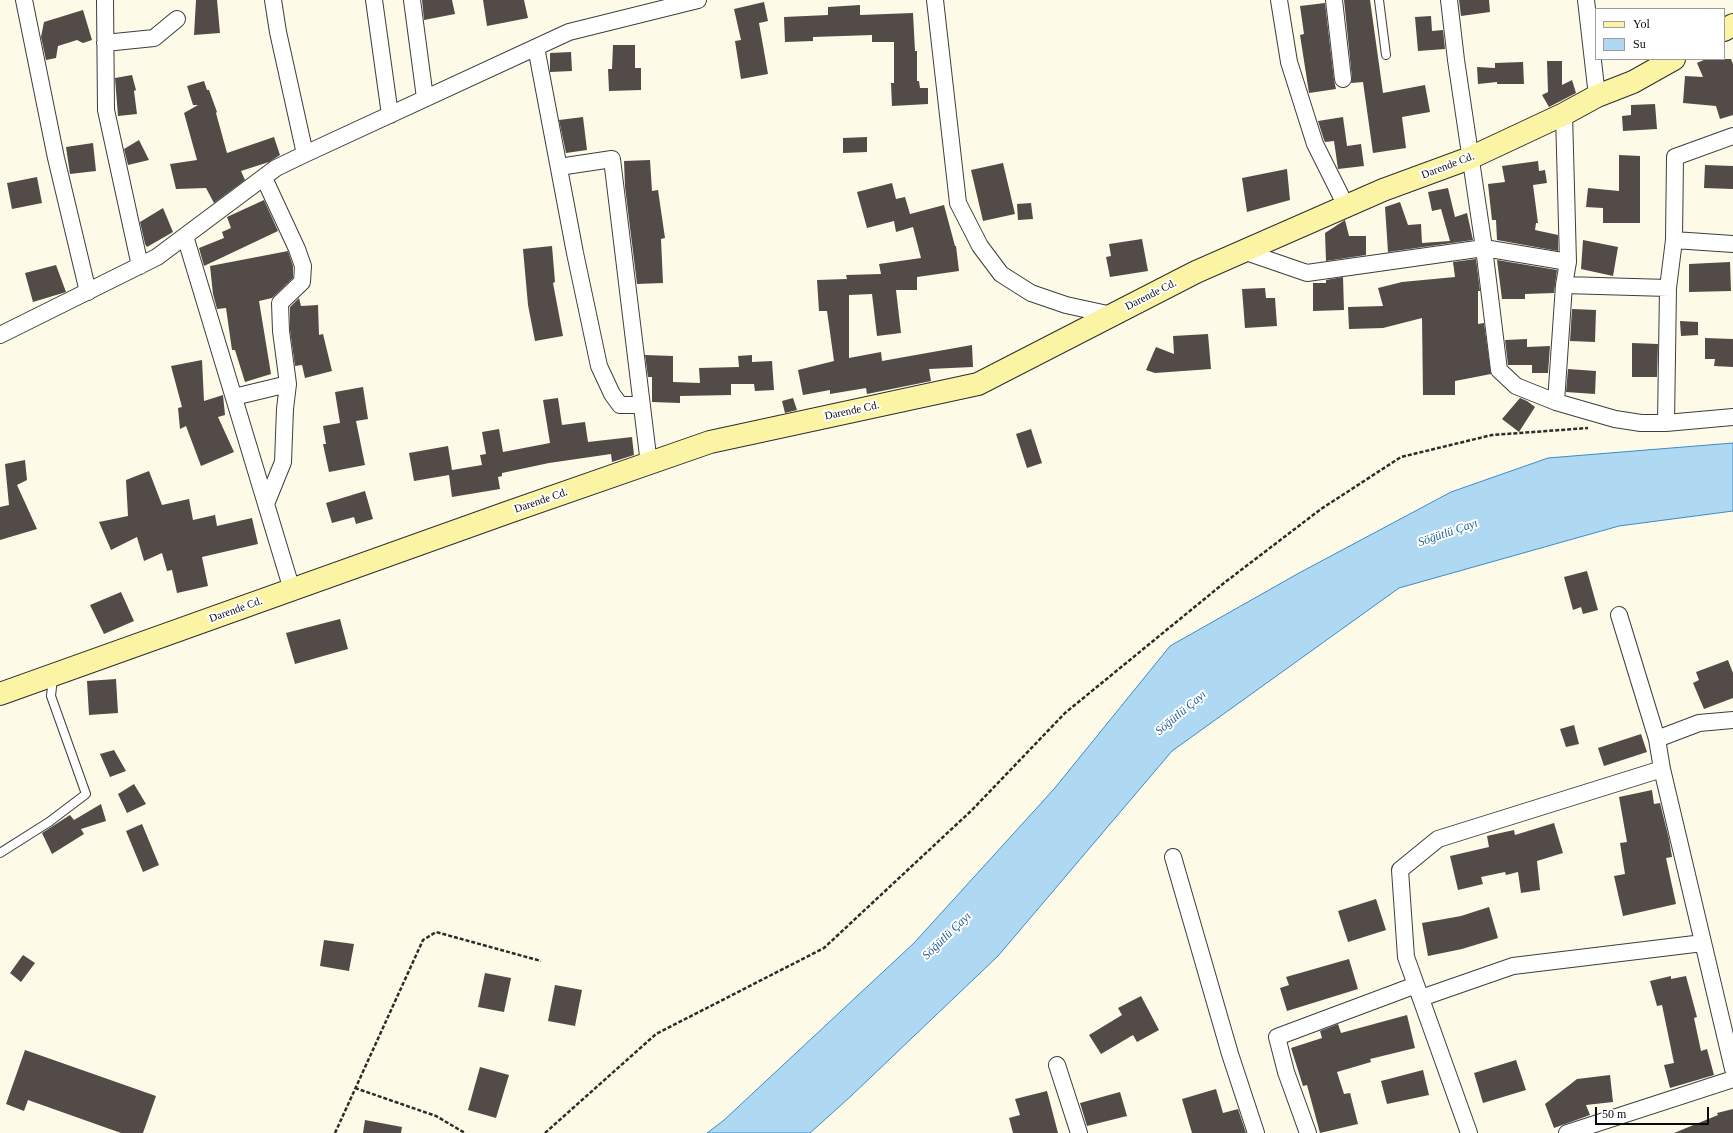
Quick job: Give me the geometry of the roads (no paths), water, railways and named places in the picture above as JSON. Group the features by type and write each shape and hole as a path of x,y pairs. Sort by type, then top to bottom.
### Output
{"street":[{"path":"24,0 56,158 88,292"},
{"path":"105,0 106,110 140,266"},
{"path":"273,0 278,32 305,154"},
{"path":"374,0 390,115"},
{"path":"412,0 425,98"},
{"path":"0,335 156,257 276,168 305,154 569,32 698,0"},
{"path":"935,0 958,203 980,246 1001,274 1031,293 1066,305 1112,315"},
{"path":"1279,0 1289,62 1315,144 1346,206"},
{"path":"1334,0 1343,79"},
{"path":"1449,0 1456,60 1484,248 1499,370 1516,386 1556,402 1615,419 1641,423 1666,423 1733,417"},
{"path":"1586,0 1597,96"},
{"path":"105,43 154,38 176,19"},
{"path":"536,47 575,252 599,366 612,394 620,406 640,406"},
{"name":"Darende Cd.","path":"0,694 710,442 978,384 1196,272 1384,190 1470,158 1564,114 1597,96 1633,82 1672,60"},
{"path":"1556,402 1564,284 1568,262 1564,114"},
{"path":"1666,423 1668,288 1674,240 1675,157 1733,136"},
{"path":"559,167 612,159 648,464"},
{"path":"264,178 297,249 303,266 302,282 280,303 281,331 288,384 285,409 283,462 266,504"},
{"path":"185,236 292,590"},
{"path":"1674,240 1733,244"},
{"path":"1243,251 1307,273 1484,248 1568,262"},
{"path":"1564,284 1668,288"},
{"path":"234,397 288,384"},
{"path":"1619,615 1657,739 1662,769 1733,1069"},
{"path":"1657,739 1699,723 1733,720"},
{"path":"1469,1133 1406,957 1400,870 1438,839 1662,769"},
{"path":"1173,857 1230,1054 1256,1133"},
{"path":"1308,1133 1286,1072 1277,1037 1419,992 1513,966 1703,943"},
{"path":"1056,1065 1079,1133"},
{"path":"1566,1133 1733,1079"}],"lane":[{"path":"1379,0 1386,55"},
{"path":"0,853 49,822 86,794 51,696 53,675"}],"water":[{"name":"Söğütlü Çayı","path":"1733,443 1733,511 1619,526 1399,588 1172,751 998,956 850,1097 810,1133 707,1133 723,1121 914,943 1054,789 1170,646 1299,573 1451,492 1548,458"}]}
